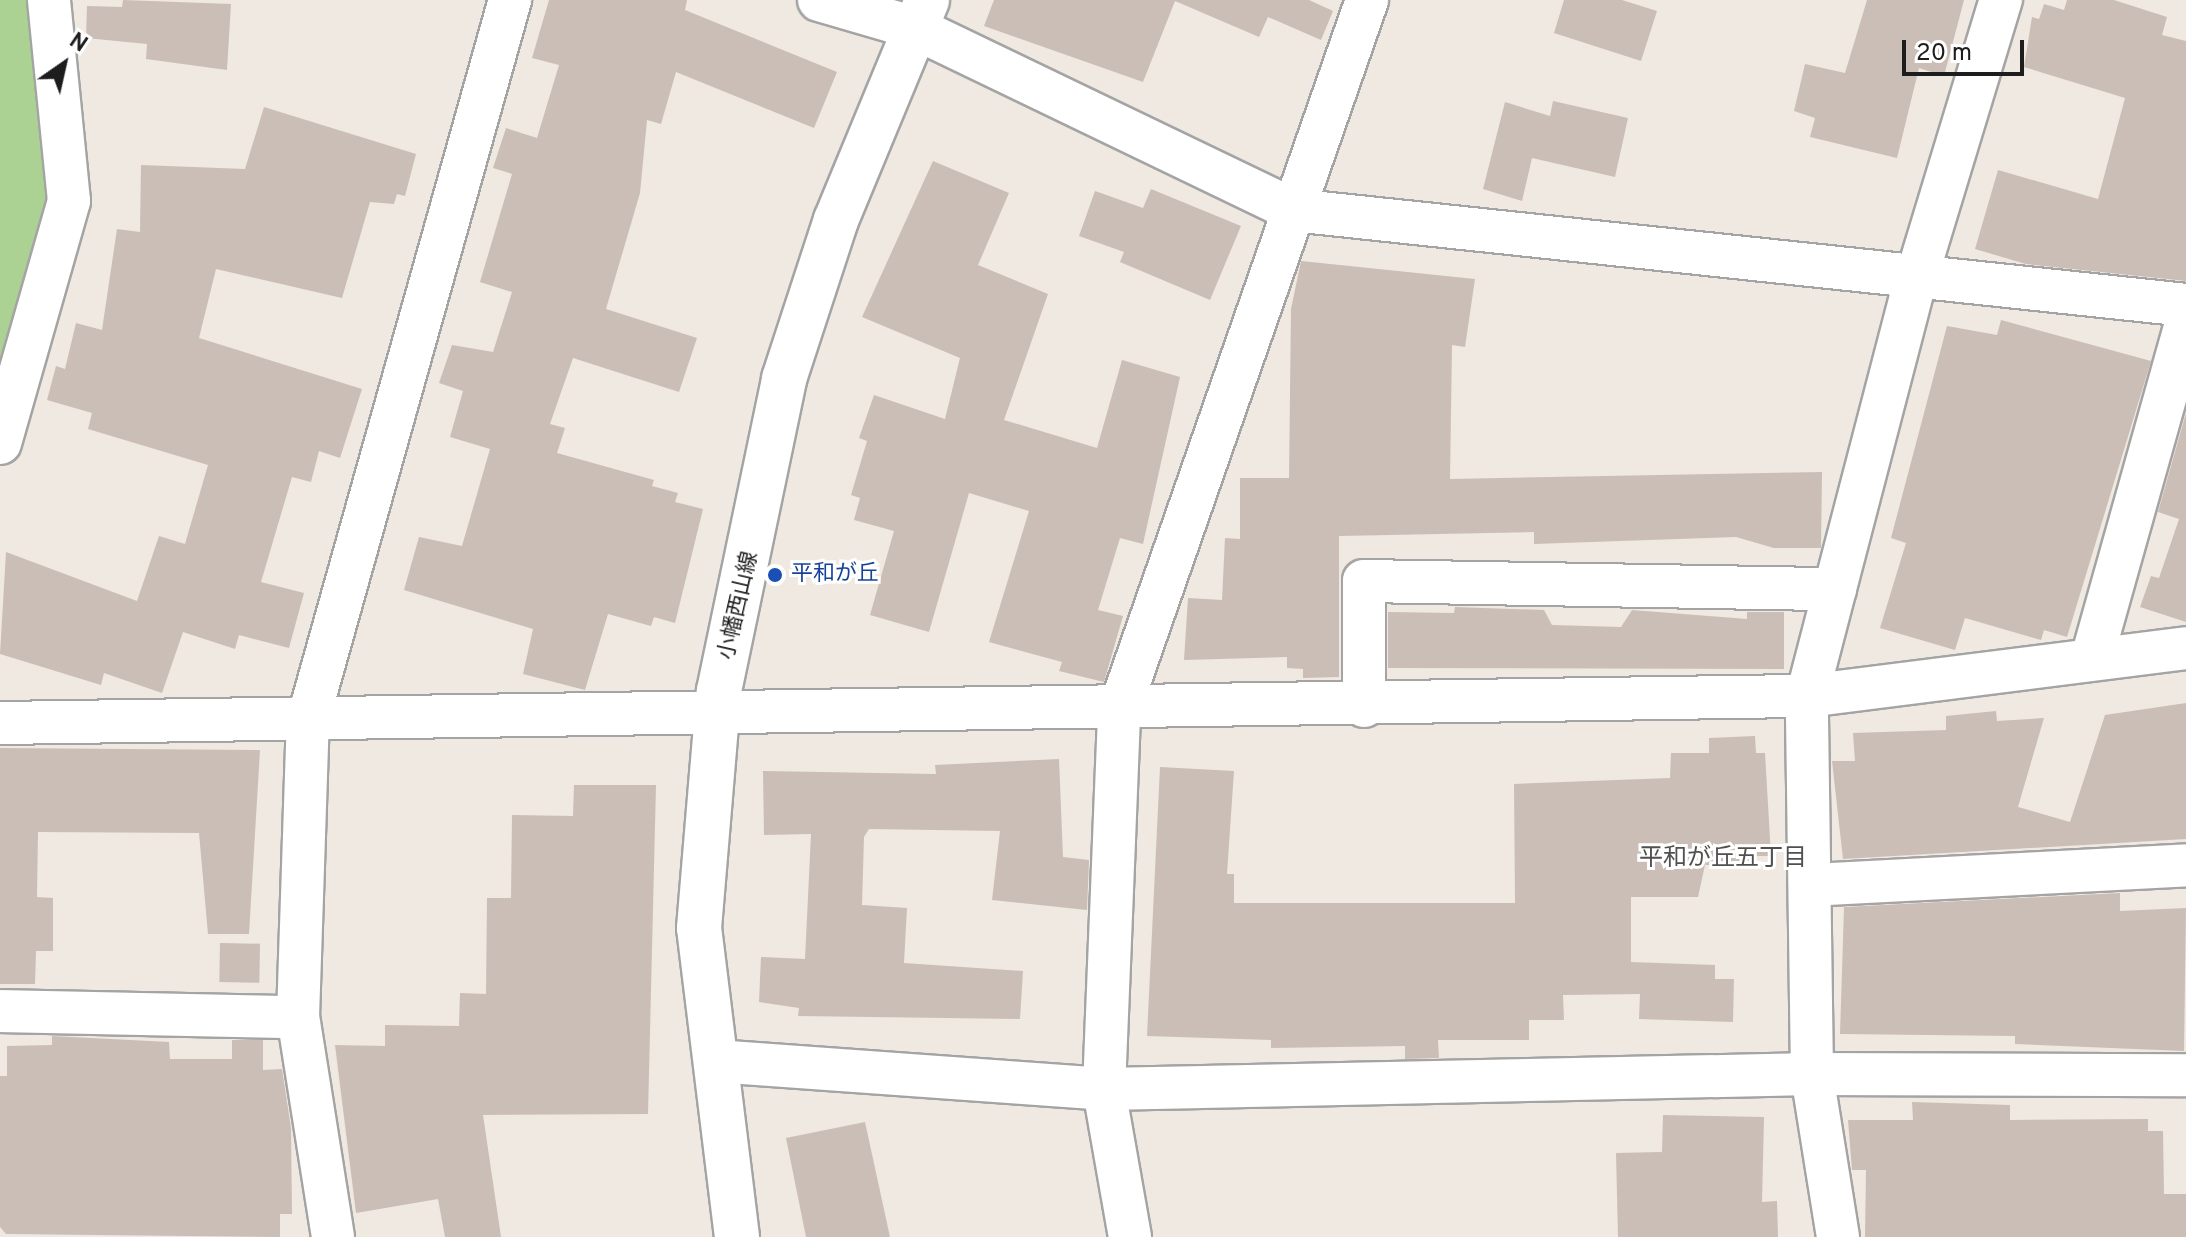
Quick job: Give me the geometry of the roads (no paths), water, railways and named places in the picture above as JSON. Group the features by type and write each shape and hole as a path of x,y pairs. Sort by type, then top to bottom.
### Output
{"street":[{"path":"0,443 69,201 49,0"},
{"path":"333,1237 298,1017 308,720 510,0"},
{"path":"819,0 921,14 1293,210 1916,279 2186,305"},
{"path":"1130,1237 1104,1089 1119,711 1367,0"},
{"path":"1838,1237 1812,1074 1807,696 1916,279 2001,0"},
{"name":"小幡西山線","path":"737,1237 699,928 716,715 784,379 836,220 921,14"},
{"path":"2092,658 2186,324"},
{"path":"1364,706 1364,581 1835,589"},
{"path":"0,723 1119,711 1807,696 2186,648"},
{"path":"1810,885 2186,865"},
{"path":"0,1011 298,1017"},
{"path":"715,1061 1104,1089 1812,1074 2186,1075"}],"place":[{"name":"平和が丘","path":"775,575"}],"district":[{"name":"平和が丘五丁目","path":"1723,860"}]}
